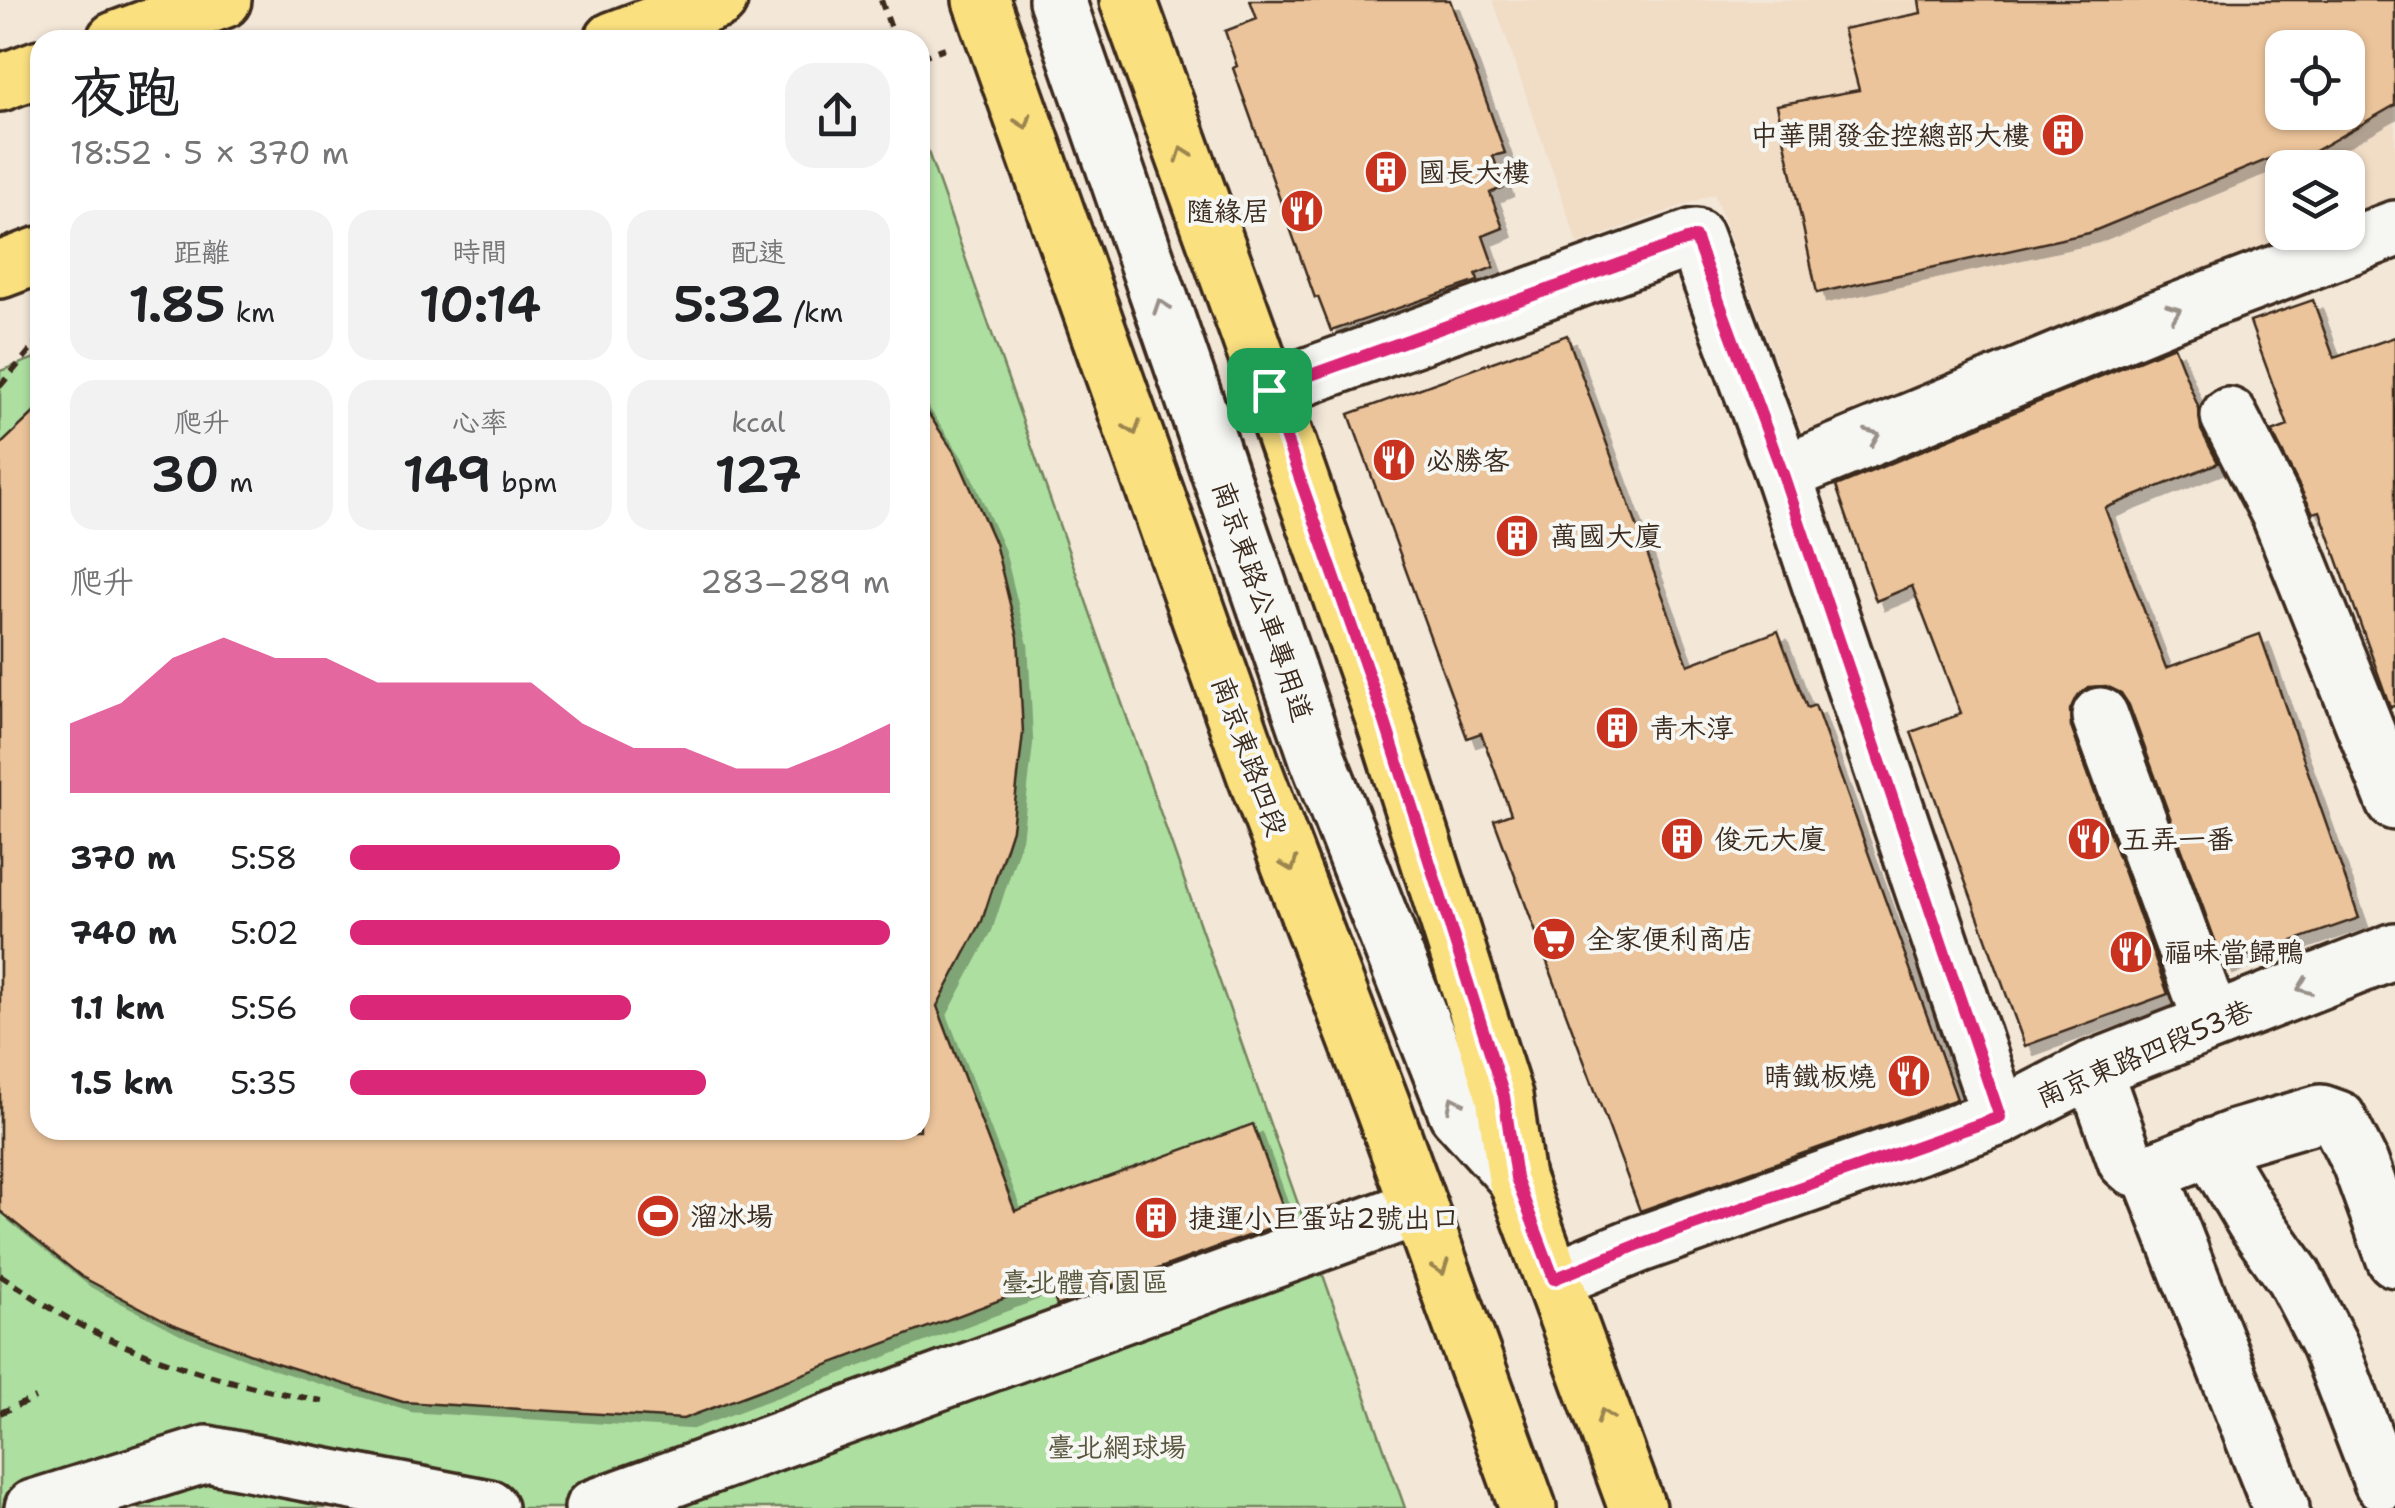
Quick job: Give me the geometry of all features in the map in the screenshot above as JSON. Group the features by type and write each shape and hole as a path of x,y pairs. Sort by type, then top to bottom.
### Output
{"main road":[{"path":"142,30 223,0"},
{"path":"640,30 719,0"},
{"name":"南京東路四段","path":"981,0 1249,755 1528,1508"},
{"path":"1128,0 1385,722 1504,1096 1516,1178 1637,1508"},
{"path":"0,82 30,72"},
{"path":"0,270 30,259"}],"lane":[{"name":"南京東路公車專用道","path":"1057,0 1325,776 1457,1114 1516,1178"},
{"path":"1783,474 2162,316 2395,229"},
{"path":"1269,390 1695,237 1783,474 2000,1117"},
{"path":"2229,416 2280,514 2395,802"},
{"path":"2100,716 2212,1022"},
{"name":"南京東路四段53巷","path":"1554,1279 1640,1244 2000,1117 2093,1069 2395,952"},
{"path":"2093,1069 2126,1161 2149,1172 2210,1147 2321,1113 2338,1120 2360,1163 2395,1259"},
{"path":"2210,1147 2254,1221 2294,1277 2329,1344 2382,1482"},
{"path":"2149,1172 2281,1508"},
{"path":"605,1506 1419,1207"},
{"path":"32,1508 207,1454 489,1508"}],"path":[{"path":"881,0 892,30"},
{"path":"0,386 30,351"},
{"path":"0,1275 82,1326 153,1358 254,1390 324,1401"},
{"path":"0,1412 34,1398"}],"shaded area":[{"path":"1493,0 2395,0 2395,205 2365,216 2365,150 2265,150 2265,250 2280,250 1803,435 1714,194 1578,244"}],"green space":[{"name":"臺北體育園區","path":"930,158 1405,1508 0,1508 0,371 30,360 30,1140 930,1140"}],"building":[{"name":"國長大樓","path":"1250,0 1450,0 1505,153 1493,156 1504,187 1490,193 1503,228 1483,236 1494,267 1476,274 1478,281 1331,331 1318,297 1315,298 1233,68 1237,66 1225,31 1257,19"},
{"name":"中華開發金控總部大樓","path":"1919,0 2395,0 2395,105 2365,122 2365,30 2265,30 2265,130 2351,130 2316,150 2265,150 2265,160 2089,233 1817,293 1777,105 1859,90 1843,29 1921,13"},
{"path":"2313,300 2334,358 2395,337 2395,706 2390,707 2320,511 2313,513 2272,432 2288,426 2250,322"},
{"path":"1567,335 1688,665 1778,631 1807,708 1815,705 1957,1099 1640,1211 1494,820 1511,814 1481,733 1467,738 1349,414"},
{"path":"2174,346 2199,409 2201,430 2218,463 2105,508 2166,668 2260,634 2359,918 2224,965 2129,705 2121,693 2106,686 2088,687 2076,697 2070,710 2071,727 2168,994 2025,1046 1911,732 1961,714 1912,586 1876,601 1836,486"},
{"path":"30,416 30,1140 930,1140 930,416 956,455 995,543 1018,637 1023,733 1012,829 982,921 937,1006 1015,1211 1253,1124 1288,1221 1057,1306 1048,1282 683,1419 403,1402 270,1361 172,1324 82,1277 0,1211 0,445"}],"place":[{"name":"中華開發金控總部大樓","path":"2063,135"},
{"name":"國長大樓","path":"1386,172"},
{"name":"隨緣居","path":"1302,211"},
{"name":"必勝客","path":"1394,460"},
{"name":"萬國大廈","path":"1517,536"},
{"name":"青木淳","path":"1617,728"},
{"name":"俊元大廈","path":"1682,839"},
{"name":"五弄一番","path":"2089,839"},
{"name":"全家便利商店","path":"1554,939"},
{"name":"福味當歸鴨","path":"2131,952"},
{"name":"晴鐵板燒","path":"1909,1076"},
{"name":"溜冰場","path":"658,1216"},
{"name":"捷運小巨蛋站2號出口","path":"1156,1218"}],"route":[{"path":"1695,237 1783,474 2000,1117 1640,1244 1554,1279 1516,1178 1504,1096 1385,722 1269,390 1695,237"}],"park label":[{"name":"臺北網球場","path":"1117,1447"}]}
